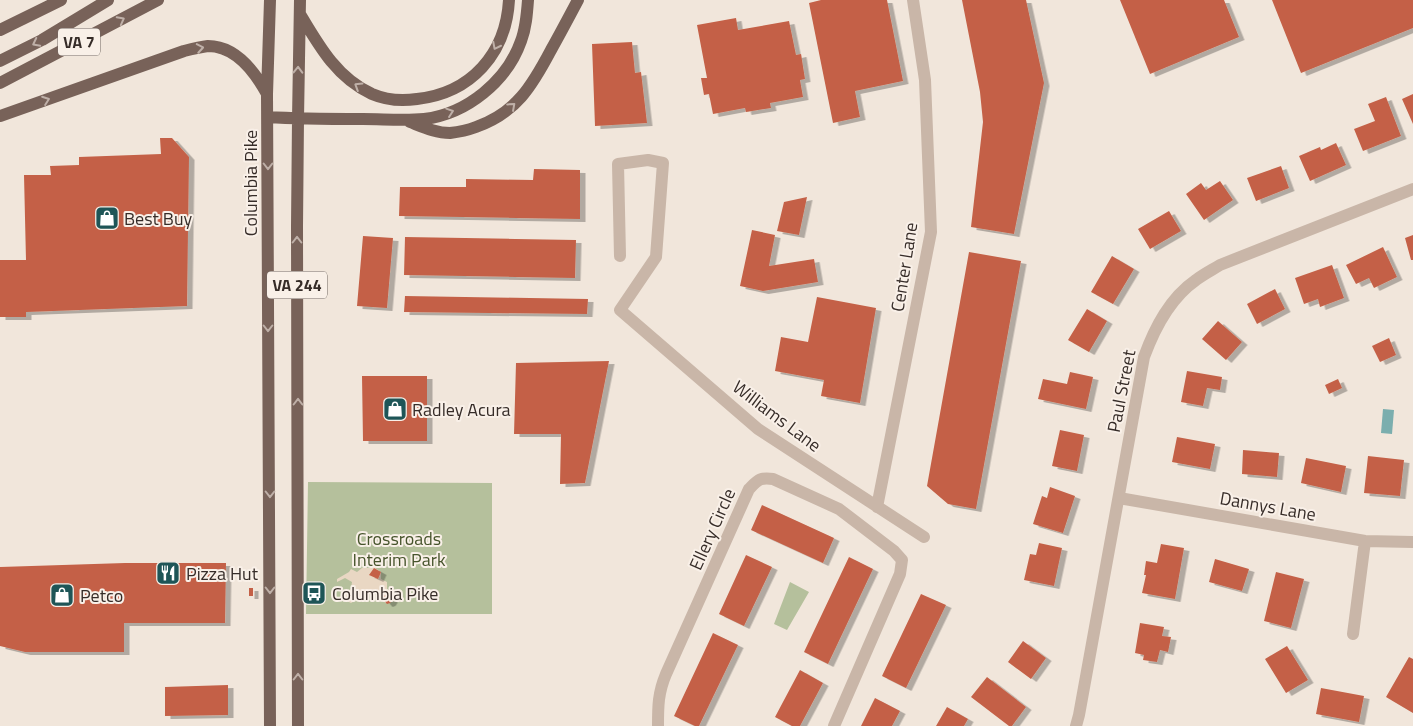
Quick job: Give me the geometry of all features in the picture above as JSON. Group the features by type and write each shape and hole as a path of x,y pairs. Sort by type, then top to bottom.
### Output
{"main road":[{"path":"19,20 41,0"},
{"name":"VA 7","path":"0,30 61,0"},
{"path":"0,61 42,40 108,0"},
{"name":"VA 7","path":"0,83 158,0"},
{"name":"Columbia Pike","path":"270,0 267,94 270,726"},
{"name":"VA 244","path":"298,726 298,119 300,0"},
{"path":"300,14 330,61 348,79 373,95 388,99 411,100 428,98 447,92 464,84 479,72 496,49 504,32 509,0"},
{"path":"268,117 298,119 403,119 425,118 446,114 459,109 478,98 497,80 510,62 520,42 527,20 528,0"},
{"path":"403,119 432,130 450,133 469,130 487,123 508,110 523,96 536,79 578,0"},
{"path":"0,116 184,51 208,46 224,49 242,61 256,74 267,94"}],"street":[{"name":"Center Lane","path":"877,507 931,232 925,80 913,0"},
{"name":"Williams Lane","path":"620,256 618,164 648,160 663,164 656,257 620,310 758,429 924,537"},
{"name":"Paul Street","path":"1076,726 1144,356 1152,335 1163,315 1178,296 1195,281 1220,265 1413,188"},
{"name":"Ellery Circle","path":"658,726 658,700 660,688 666,674 749,489 758,480 765,478 773,479 839,509 894,551 902,560 900,574 834,726"},
{"name":"Dannys Lane","path":"1119,498 1366,540 1413,542"},
{"path":"1352,634 1366,540"}],"green space":[{"name":"Crossroads Interim Park","path":"308,482 492,483 492,614 306,614"},
{"path":"790,582 809,592 787,630 774,624"}],"shaded area":[{"path":"371,557 375,557 375,568 381,572 381,579 387,582 387,589 393,592 393,600 386,603 381,600 380,593 374,590 368,593 368,597 360,602 356,600 351,603 345,600 345,593 351,589 352,582 345,578 337,582 337,579 351,569 357,572 362,568 371,568"}],"water":[{"path":"1383,409 1394,410 1392,434 1381,433"}],"building":[{"path":"821,0 887,0 903,81 855,91 860,117 833,123 809,3"},
{"path":"962,0 1026,0 1044,83 1014,234 971,227 983,122 980,92"},
{"path":"1120,0 1224,0 1239,37 1150,74"},
{"path":"1272,0 1413,0 1413,28 1301,73"},
{"path":"736,18 738,30 789,21 796,55 801,54 805,79 800,80 803,97 770,103 771,108 746,112 745,108 713,114 709,94 704,95 701,78 707,78 697,25"},
{"path":"632,42 635,73 641,72 647,123 595,126 592,44"},
{"path":"1413,94 1413,124 1402,99"},
{"path":"1386,97 1401,136 1363,151 1354,129 1375,121 1368,104"},
{"name":"Best Buy","path":"160,138 172,138 189,157 187,306 26,312 26,317 0,317 0,260 26,260 24,175 51,175 50,166 79,165 79,157 161,154"},
{"path":"1336,143 1346,165 1310,181 1299,156 1320,147 1321,150"},
{"path":"1281,166 1289,188 1256,201 1247,178"},
{"path":"534,169 580,170 580,219 399,216 400,187 466,187 466,179 533,180"},
{"path":"1220,181 1233,200 1204,220 1186,194 1201,183 1206,190"},
{"path":"807,197 799,235 777,231 784,202"},
{"path":"1169,211 1181,231 1150,249 1138,229"},
{"path":"752,230 775,235 769,266 814,259 818,282 763,291 740,286"},
{"path":"1413,235 1413,260 1411,260 1405,238"},
{"path":"363,236 393,238 387,308 357,306"},
{"path":"405,237 576,240 575,278 404,275"},
{"path":"1383,247 1397,277 1374,288 1369,278 1356,284 1346,265"},
{"path":"969,252 1021,261 976,509 948,504 927,486"},
{"path":"1112,256 1134,269 1113,304 1091,292"},
{"path":"1332,265 1344,298 1320,307 1318,299 1304,304 1295,278"},
{"path":"1275,289 1285,309 1257,324 1247,304"},
{"path":"405,296 588,299 587,314 404,312"},
{"path":"817,297 876,308 860,403 821,396 824,380 775,371 781,337 808,342"},
{"path":"1087,309 1107,321 1089,352 1068,340"},
{"path":"1218,321 1242,342 1226,360 1202,339"},
{"path":"1389,338 1396,355 1380,362 1372,346"},
{"path":"609,361 585,483 560,484 561,434 514,434 516,363"},
{"path":"1187,371 1222,377 1220,390 1207,388 1203,406 1181,402"},
{"path":"1070,372 1093,377 1086,409 1038,399 1043,379 1067,384"},
{"name":"Radley Acura","path":"362,376 427,376 427,441 363,441"},
{"path":"1338,379 1342,388 1329,394 1325,385"},
{"path":"1060,430 1084,435 1077,471 1052,466"},
{"path":"1177,437 1215,444 1210,469 1172,462"},
{"path":"1243,450 1279,453 1277,477 1242,474"},
{"path":"1368,456 1404,460 1400,496 1364,493"},
{"path":"1306,458 1346,466 1341,492 1301,483"},
{"path":"1050,487 1075,496 1063,533 1033,524 1042,496 1047,498"},
{"path":"762,505 834,538 823,563 751,530"},
{"path":"1039,543 1062,548 1054,586 1024,580 1030,554 1036,555"},
{"path":"1161,544 1184,548 1175,599 1142,593 1146,575 1144,575 1146,561 1157,563"},
{"path":"746,555 772,567 744,626 719,614"},
{"path":"849,557 873,569 828,664 804,652"},
{"path":"1215,559 1249,569 1242,591 1209,582"},
{"name":"Petco","path":"125,563 226,563 225,623 124,623 124,652 25,652 0,646 0,567"},
{"path":"374,568 381,572 378,579 369,575"},
{"path":"1276,572 1304,579 1291,628 1264,621"},
{"path":"249,588 253,588 253,596 249,596"},
{"path":"312,589 316,589 316,597 312,597"},
{"path":"390,593 392,600 387,604 381,597"},
{"path":"921,594 946,605 906,688 882,676"},
{"path":"1140,623 1164,627 1162,636 1171,637 1168,652 1160,650 1157,662 1143,660 1144,655 1135,653"},
{"path":"713,633 738,645 699,726 695,726 674,716"},
{"path":"1023,641 1046,658 1031,679 1008,662"},
{"path":"1287,646 1308,680 1286,693 1265,659"},
{"path":"1409,657 1413,659 1413,713 1386,697"},
{"path":"800,670 823,683 800,726 792,726 775,717"},
{"path":"987,677 1026,707 1012,726 1009,726 971,697"},
{"path":"228,685 228,715 165,716 165,687"},
{"path":"1321,688 1364,696 1359,722 1316,714"},
{"path":"875,698 900,711 892,726 861,726"},
{"path":"947,707 968,719 964,726 936,726"}],"place":[{"name":"Best Buy","path":"107,218"},
{"name":"Radley Acura","path":"395,409"},
{"name":"Pizza Hut","path":"168,573"},
{"name":"Columbia Pike","path":"314,593"},
{"name":"Petco","path":"62,595"}]}
